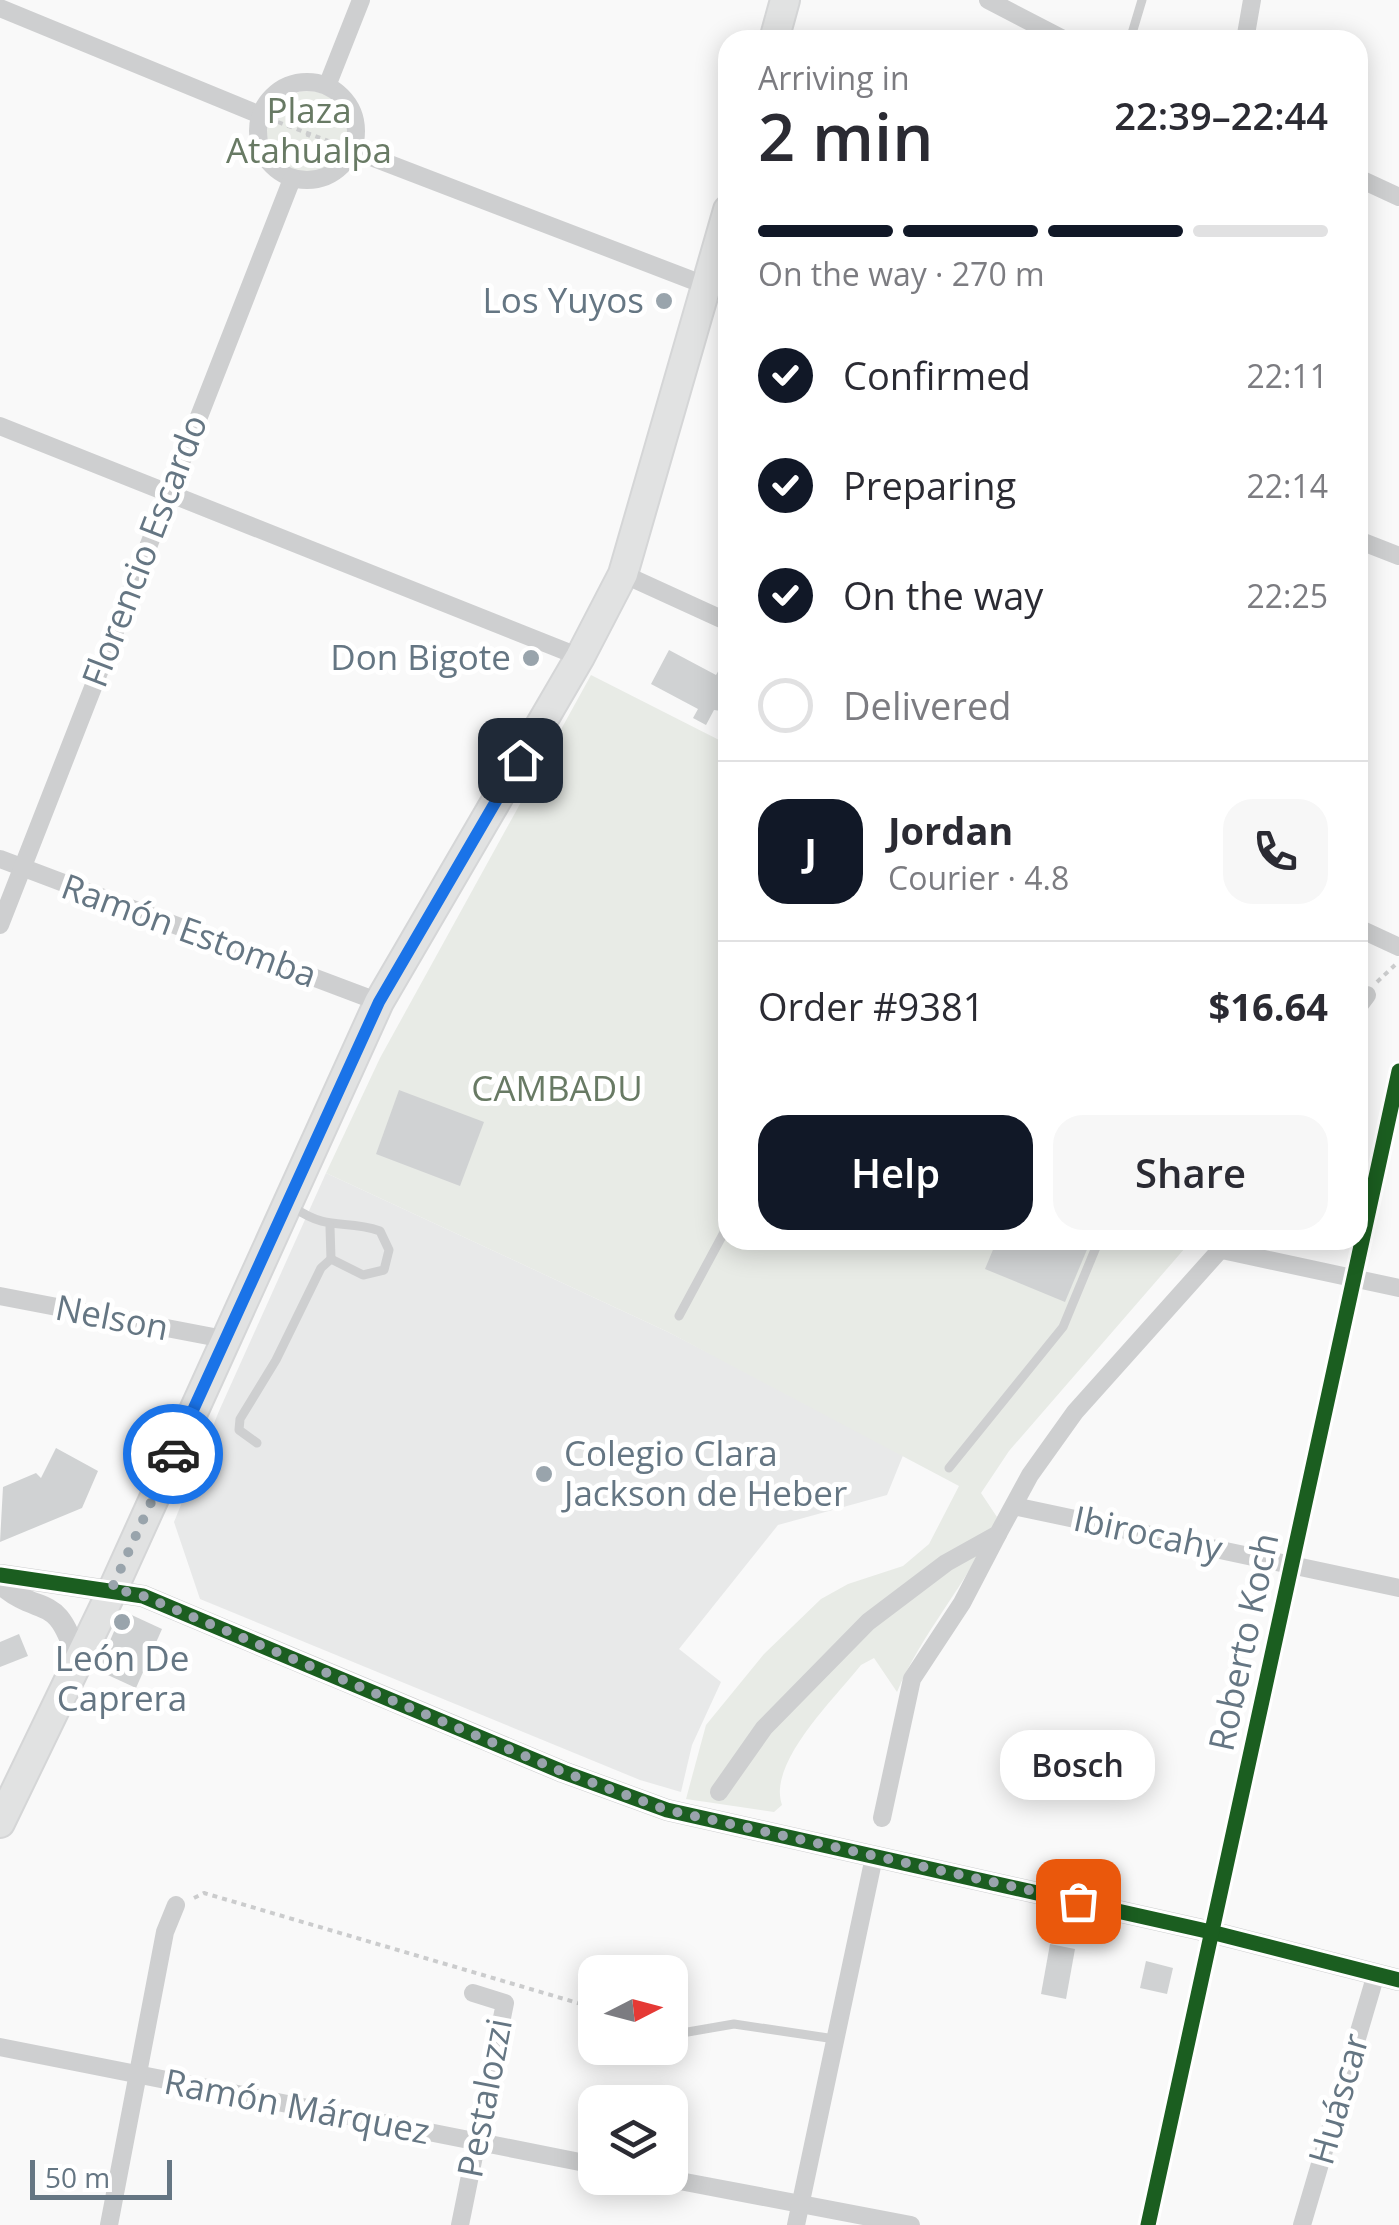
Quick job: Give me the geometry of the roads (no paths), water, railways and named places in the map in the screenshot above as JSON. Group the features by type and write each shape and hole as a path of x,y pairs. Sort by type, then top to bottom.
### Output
{"main road":[{"path":"777,30 785,0"},
{"path":"0,1823 112,1588 379,1002 580,657 623,574 717,290"}],"street":[{"path":"327,86 361,0"},
{"path":"988,0 1046,30"},
{"path":"1247,30 1252,0"},
{"path":"0,8 260,115"},
{"path":"292,84 327,86 352,110 356,131 353,150 328,177 292,179 277,171 261,150 260,115 276,93 292,84"},
{"path":"353,150 717,290"},
{"name":"Florencio Escardo","path":"0,925 292,179"},
{"path":"1368,183 1399,197"},
{"path":"0,426 580,657"},
{"path":"1368,544 1399,556"},
{"path":"623,574 718,617"},
{"name":"Ramón Estomba","path":"0,859 379,1002"},
{"path":"1368,933 1398,947"},
{"name":"Roberto Koch","path":"1368,1221 1399,1072"},
{"path":"882,1818 912,1680 962,1604 1014,1506 1075,1412 1221,1250"},
{"path":"1244,1250 1399,1288"},
{"name":"Roberto Koch","path":"1148,2225 1362,1250"},
{"name":"Nelson","path":"0,1296 224,1339"},
{"name":"Ibirocahy","path":"1014,1506 1399,1588"},
{"path":"719,1792 764,1728 868,1622 946,1563 998,1534"},
{"path":"0,1579 112,1588 143,1596 637,1800 874,1858 1211,1932 1399,1980"},
{"path":"0,1579 51,1608 62,1619 78,1661"},
{"path":"796,2225 874,1858"},
{"path":"109,2225 165,1932 176,1906"},
{"name":"Huáscar","path":"1302,2225 1376,1974"},
{"name":"Pestalozzi","path":"460,2225 505,2003 473,1994"},
{"name":"Ramón Márquez","path":"0,2047 578,2162"},
{"path":"688,2182 911,2225"}],"lane":[{"path":"1133,30 1142,0"},
{"path":"287,1203 330,1226 364,1225 380,1231 389,1250 384,1270 363,1275 331,1259"},
{"path":"258,1443 239,1430 240,1419 276,1360 321,1268 331,1259 330,1226"},
{"path":"679,1316 718,1244"},
{"path":"949,1468 1063,1326 1095,1250"},
{"path":"688,2032 734,2024 835,2039"}],"place":[{"name":"Los Yuyos","path":"664,301"},
{"name":"Don Bigote","path":"531,658"},
{"name":"Colegio Clara Jackson de Heber","path":"544,1474"},
{"name":"León De Caprera","path":"122,1622"},
{"name":"Bosch","path":"1078,1901"}],"park label":[{"name":"Plaza Atahualpa","path":"309,131"},
{"name":"CAMBADU","path":"557,1089"}]}
